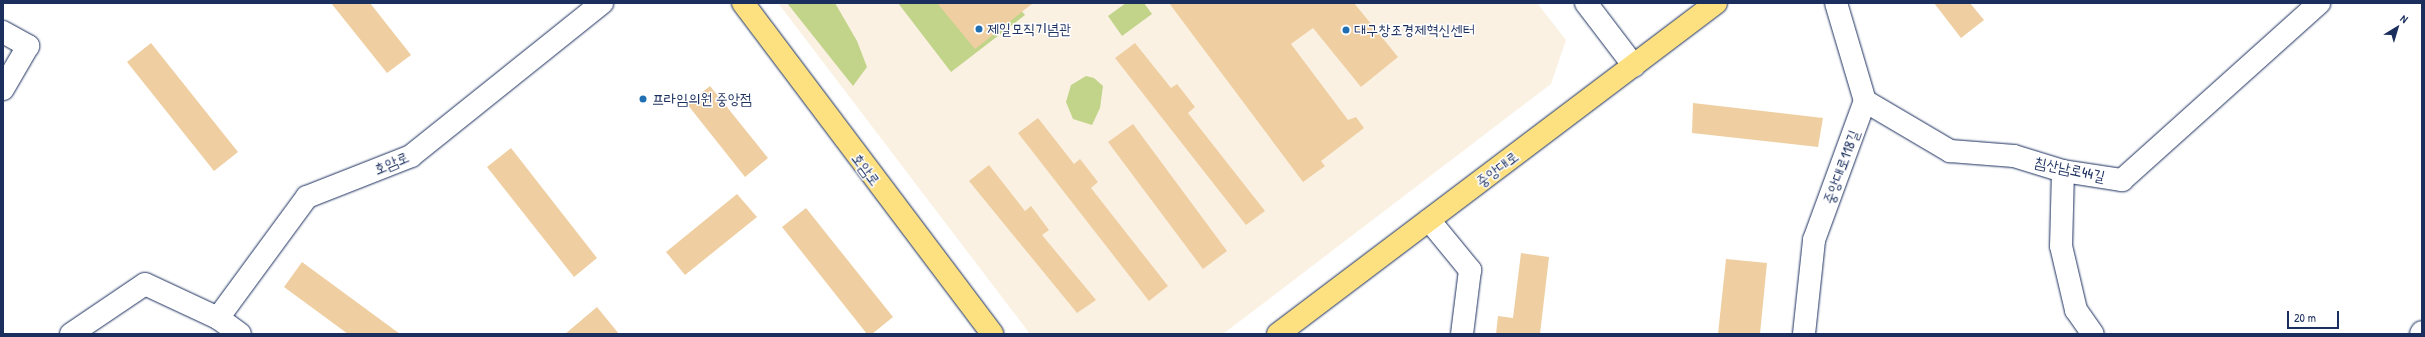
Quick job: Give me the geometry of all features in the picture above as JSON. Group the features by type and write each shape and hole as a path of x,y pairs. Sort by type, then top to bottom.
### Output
{"main road":[{"name":"호암로","path":"743,3 992,334"},
{"name":"중앙대로","path":"1278,334 1716,3"}],"street":[{"name":"호암로","path":"218,318 306,197 411,156 602,3"},
{"path":"1586,3 1634,66"},
{"path":"1836,3 1865,100"},
{"name":"침산남로44길","path":"1865,100 1950,151 2014,156 2063,171 2122,180 2319,3"},
{"path":"3,32 28,46 3,89"},
{"name":"중앙대로118길","path":"1804,334 1814,240 1865,100"},
{"path":"2063,171 2061,246 2076,310 2093,334"},
{"path":"1429,220 1470,270 1462,334"},
{"path":"71,334 145,284 218,318 240,334"}],"shaded area":[{"path":"778,3 1537,3 1566,40 1551,84 1223,334 1030,334"}],"green space":[{"path":"787,3 835,3 857,41 867,67 853,86"},
{"path":"898,3 1015,3 1025,15 951,72"},
{"path":"1126,3 1144,3 1152,14 1122,36 1108,16"},
{"path":"1086,76 1094,78 1103,86 1100,108 1092,125 1073,119 1066,102 1071,85"}],"building":[{"path":"331,3 370,3 411,55 387,73"},
{"name":"제일모직기념관","path":"937,3 1033,3 975,49"},
{"path":"1169,3 1354,3 1398,57 1361,87 1313,28 1291,44 1348,120 1356,117 1364,128 1321,161 1325,166 1303,182"},
{"path":"1934,3 1970,3 1984,20 1961,38"},
{"path":"151,43 238,152 214,171 127,62"},
{"path":"1135,43 1171,88 1177,84 1195,107 1188,113 1265,211 1246,225 1115,58"},
{"path":"710,86 768,158 745,177 687,104"},
{"path":"1693,103 1823,118 1818,147 1692,133"},
{"path":"1038,118 1074,164 1080,159 1098,182 1091,188 1168,286 1149,301 1018,133"},
{"path":"1133,124 1227,251 1203,269 1108,142"},
{"path":"511,148 597,258 574,277 487,167"},
{"path":"989,165 1025,211 1031,206 1049,230 1042,235 1096,300 1077,313 969,181"},
{"path":"737,194 757,217 685,275 666,252"},
{"path":"806,208 893,317 872,334 867,334 782,227"},
{"path":"1521,253 1549,257 1540,334 1496,334 1498,316 1513,318"},
{"path":"1726,259 1767,263 1760,334 1718,334"},
{"path":"302,262 400,334 348,334 284,287"},
{"path":"597,307 619,334 565,334"}],"place":[{"name":"제일모직기념관","path":"979,29"},
{"name":"대구창조경제혁신센터","path":"1346,30"},
{"name":"프라임의원 중앙점","path":"643,99"}]}
